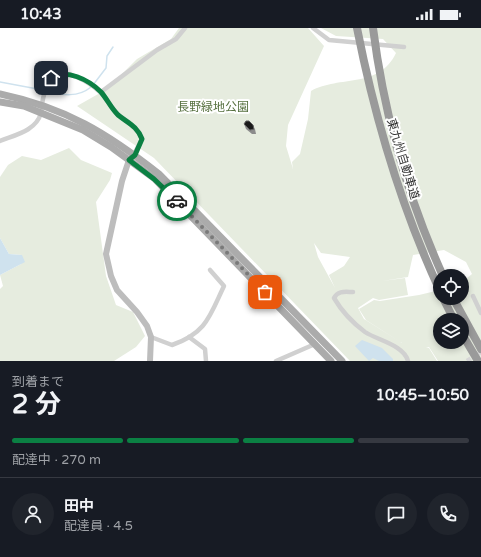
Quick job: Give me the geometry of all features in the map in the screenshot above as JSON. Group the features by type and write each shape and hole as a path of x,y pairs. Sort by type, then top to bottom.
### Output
{"highway":[{"name":"東九州自動車道","path":"358,28 378,119 417,242 433,276"},
{"name":"東九州自動車道","path":"373,28 377,58 390,125 415,209 440,269"},
{"path":"457,305 481,349"},
{"path":"469,346 478,361"}],"main road":[{"path":"0,94 41,105 89,125 132,157 159,174 342,361"},
{"path":"0,102 24,106 83,130 111,147 132,157 184,208 331,361"}],"street":[{"path":"101,92 157,50 168,46 185,28"},
{"path":"313,28 329,40 404,47"},
{"path":"0,141 14,137 34,126 41,113 41,105 46,86 51,78 58,73 71,75 101,92 118,114 138,131 142,139 132,157 122,182 106,254 111,276 117,290 142,318 151,338 150,361"},
{"path":"151,338 172,345 189,337 208,322 224,286 210,270"},
{"path":"353,292 340,292 336,294 334,298 340,308 366,332 397,348 407,357 408,361"},
{"path":"473,296 481,313"},
{"path":"189,337 205,349 206,361"},
{"path":"276,361 315,344"}],"green space":[{"name":"長野緑地公園","path":"179,28 308,28 324,46 288,125 286,146 293,169 292,162 300,154 308,119 311,91 334,83 369,77 380,72 389,64 396,53 383,39 336,36 321,28 481,28 481,361 438,361 429,347 426,347 429,348 437,361 350,361 154,158 77,106 107,89 137,59 171,39","holes":["314,243 321,253 350,257 344,266 329,275 335,288 318,257"]},
{"path":"69,148 81,160 112,173 110,180 96,202 106,276 116,305 133,312 145,336 136,347 114,361 0,361 0,289 3,286 0,275 21,264 22,255 9,254 0,238 0,177 8,165 22,156 41,160"}],"water":[{"path":"0,238 9,254 22,255 25,262 0,275"},
{"path":"362,340 382,348 393,359 393,361 379,361 373,358 369,361 355,346"}],"building":[{"path":"246,121 249,121 253,125 254,129 250,130 244,124"}],"waterway":[{"path":"93,85 106,68 107,56 113,47"},
{"path":"0,82 43,90"},
{"path":"47,91 70,95 81,93 91,87"}],"tunnel":[{"path":"467,361 481,352"}],"way so far":[{"path":"177,201 265,292"}],"route":[{"path":"51,78 58,73 71,75 87,82 101,92 118,114 132,124 142,139 135,155 129,160 154,179 177,201"}]}
